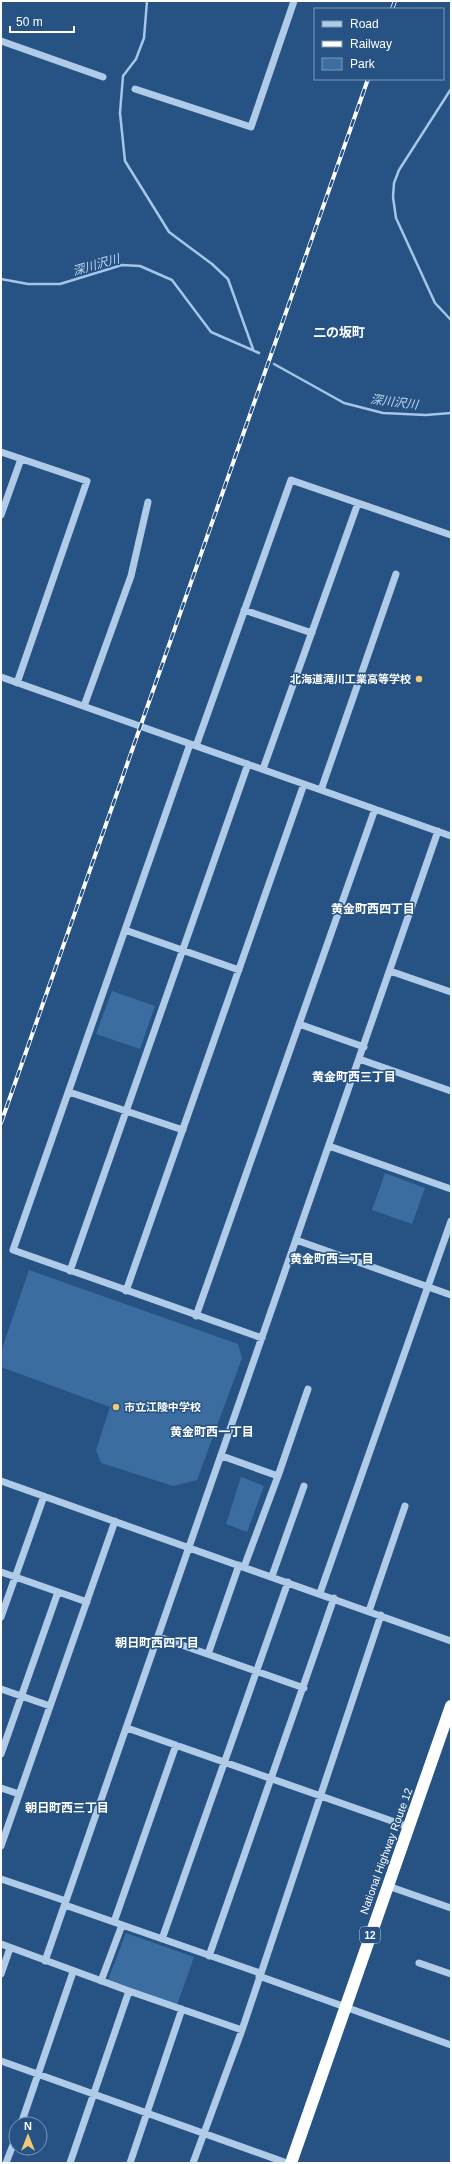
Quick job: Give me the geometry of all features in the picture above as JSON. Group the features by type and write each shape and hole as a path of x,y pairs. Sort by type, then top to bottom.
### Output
{"highway":[{"name":"National Highway Route 12","path":"291,2163 344,2007 451,1706"}],"street":[{"path":"135,89 251,127 294,1"},
{"path":"1,41 103,77"},
{"path":"1,452 87,481 17,683"},
{"path":"1,515 21,459"},
{"path":"262,1338 196,1316 13,1250 125,930 291,480 451,535"},
{"path":"84,706 131,576 148,502"},
{"path":"263,769 358,503"},
{"path":"321,790 396,574"},
{"path":"244,610 312,633"},
{"path":"1,677 451,836"},
{"path":"70,1271 248,764"},
{"path":"126,1291 184,1130 304,784"},
{"path":"196,1316 375,809"},
{"path":"45,1961 222,1456 438,831"},
{"path":"125,930 239,970"},
{"path":"390,972 451,992"},
{"path":"299,1024 364,1047"},
{"path":"359,1059 451,1091"},
{"path":"69,1092 184,1130"},
{"path":"329,1146 451,1189"},
{"path":"320,1593 451,1221"},
{"path":"296,1240 451,1295"},
{"path":"208,1654 241,1566 278,1476 308,1390"},
{"path":"222,1456 278,1476"},
{"path":"1,1481 320,1593 451,1641"},
{"path":"272,1576 304,1486"},
{"path":"1,1617 44,1496"},
{"path":"369,1611 405,1506"},
{"path":"1,1846 115,1521"},
{"path":"1,1572 87,1602"},
{"path":"162,1939 288,1582"},
{"path":"1,1754 58,1592"},
{"path":"210,1956 334,1598"},
{"path":"193,2163 242,2030 380,1615"},
{"path":"159,1637 304,1688"},
{"path":"1,1689 50,1706"},
{"path":"127,1728 409,1827"},
{"path":"114,1922 176,1745"},
{"path":"1,1788 19,1794"},
{"path":"1,1879 344,2007 451,2045"},
{"path":"388,1886 451,1908"},
{"path":"101,1981 122,1925"},
{"path":"1,1944 73,1972 242,2030"},
{"path":"1,1974 10,1948"},
{"path":"419,1963 451,1974"},
{"path":"24,2116 73,1972"},
{"path":"70,2163 129,1991"},
{"path":"130,2163 148,2114 182,2009"},
{"path":"1,2061 287,2163"}],"green space":[{"path":"112,991 155,1006 140,1049 96,1034"},
{"path":"385,1173 425,1188 412,1224 372,1210"},
{"name":"市立江陵中学校","path":"29,1270 238,1344 242,1358 197,1480 173,1486 101,1463 96,1450 110,1407 1,1367 1,1352"},
{"path":"241,1477 264,1486 247,1532 226,1524"},
{"path":"126,1933 194,1957 177,2005 108,1980"}],"waterway":[{"path":"147,1 144,38 136,59 123,76 120,113 125,161 169,232 212,264 228,279 253,349"},
{"path":"451,89 399,170 394,183 393,197 396,218 435,303 451,320"},
{"name":"深川沢川","path":"1,279 28,284 60,284 122,265 140,266 172,280 211,332 259,353"},
{"name":"深川沢川","path":"274,364 344,403 383,413 426,415 451,413"}],"railway":[{"path":"392,8 395,1"},
{"path":"1,1123 368,80"}],"place":[{"name":"北海道滝川工業高等学校","path":"419,679"},
{"name":"市立江陵中学校","path":"116,1407"}],"district":[{"name":"二の坂町","path":"339,332"},
{"name":"黄金町西四丁目","path":"373,909"},
{"name":"黄金町西三丁目","path":"354,1077"},
{"name":"黄金町西二丁目","path":"332,1259"},
{"name":"黄金町西一丁目","path":"212,1432"},
{"name":"朝日町西四丁目","path":"157,1643"},
{"name":"朝日町西三丁目","path":"67,1808"}]}
